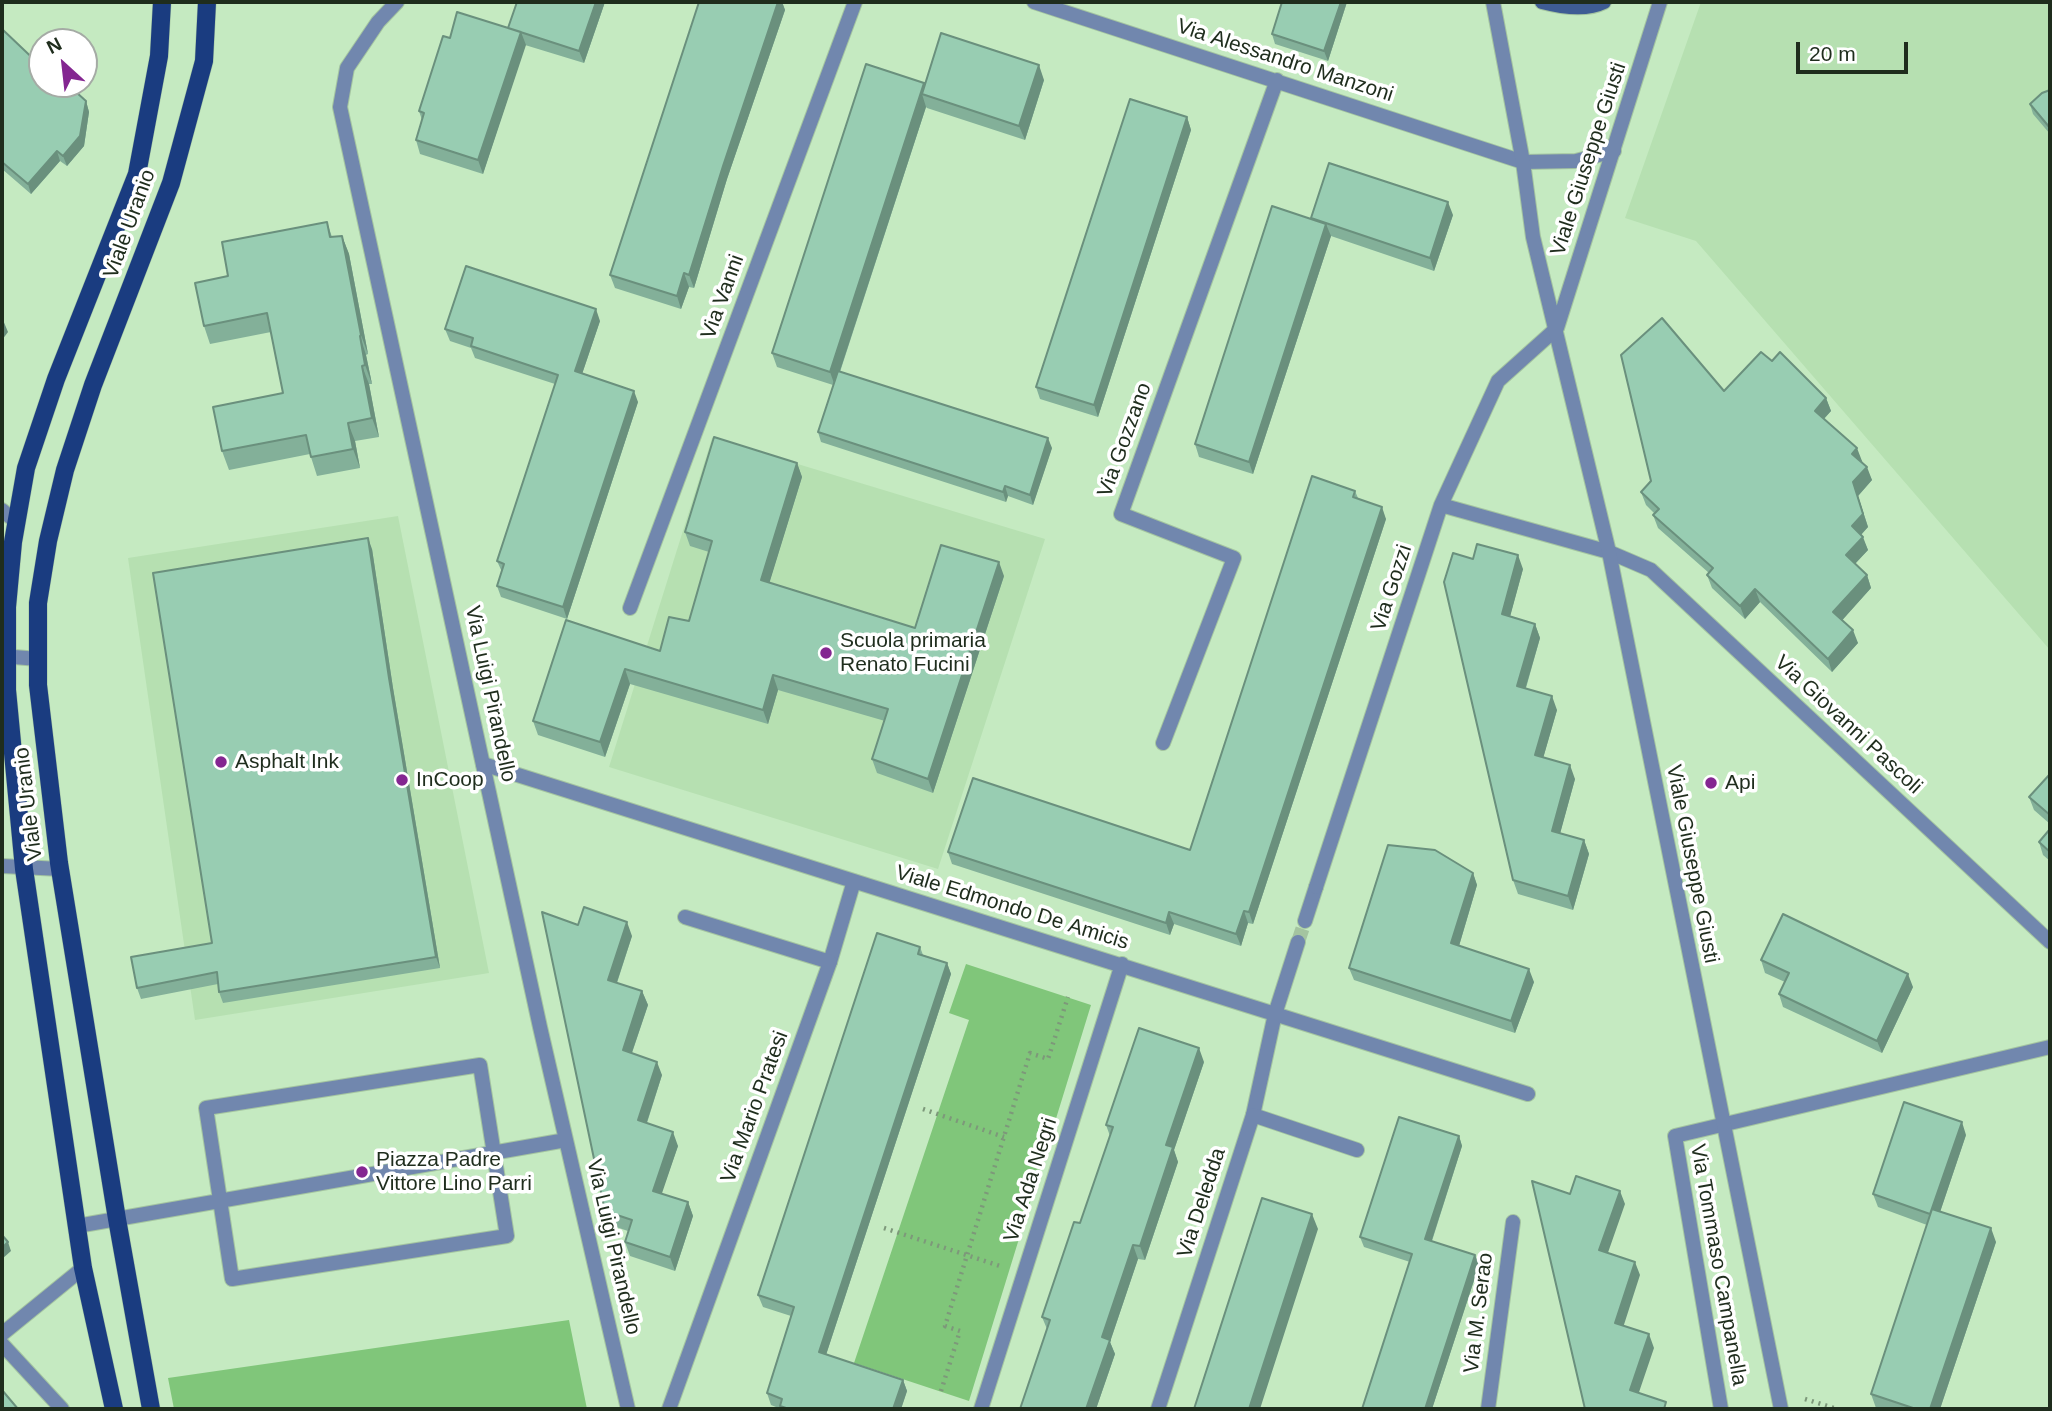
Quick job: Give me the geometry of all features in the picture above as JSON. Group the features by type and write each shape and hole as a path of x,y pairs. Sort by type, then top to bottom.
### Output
{"main road":[{"name":"Viale Uranio","path":"114,1409 76,1226 24,869 4,656 16,522 26,468 55,379 136,174 159,56 162,2"},
{"name":"Viale Uranio","path":"151,1409 60,869 38,685 38,603 48,541 65,470 93,385 170,183 204,61 207,2"},
{"path":"1542,2 1560,7 1595,6 1604,2"}],"street":[{"name":"Via Luigi Pirandello","path":"397,2 378,22 347,68 340,107 566,1140 628,1409"},
{"name":"Via Vanni","path":"630,608 855,2"},
{"name":"Via Alessandro Manzoni","path":"1034,2 1523,162 1576,161 1614,151"},
{"name":"Viale Giuseppe Giusti","path":"1493,2 1523,162 1533,237 1609,552 1781,1409"},
{"name":"Viale Giuseppe Giusti","path":"1556,329 1660,2"},
{"name":"Via Gozzano","path":"1163,743 1234,558 1121,514 1277,80"},
{"name":"Via Gozzi","path":"1305,921 1441,505 1498,381 1556,329"},
{"name":"Via Giovanni Pascoli","path":"1441,505 1609,552 1651,570 2050,942"},
{"path":"2,510 16,522"},
{"path":"4,656 38,659"},
{"name":"Viale Edmondo De Amicis","path":"483,764 1528,1094"},
{"path":"2,866 60,869"},
{"name":"Via Mario Pratesi","path":"669,1409 830,962 854,881"},
{"path":"685,917 830,962"},
{"name":"Via Deledda","path":"1158,1409 1253,1115 1275,1014 1298,942"},
{"name":"Via Ada Negri","path":"981,1409 1122,964"},
{"path":"1723,1124 2050,1047"},
{"path":"481,1065 507,1236 232,1279 219,1200 205,1108 481,1065"},
{"path":"1253,1115 1357,1150"},
{"name":"Via Tommaso Campanella","path":"1721,1409 1675,1136 1723,1124"},
{"path":"76,1226 566,1140"},
{"name":"Via M. Serao","path":"1488,1409 1513,1222"},
{"path":"2,1334 83,1268"},
{"path":"2,1344 62,1409"}],"path":[{"path":"941,1391 960,1331 945,1326 1030,1054 1048,1059 1068,997"},
{"path":"923,1109 1004,1137"},
{"path":"884,1228 1024,1274"}],"shaded area":[{"path":"1701,2 2050,2 2050,650 1696,241 1625,218"},
{"name":"Scuola primaria Renato Fucini","path":"712,438 1045,539 938,869 609,767"},
{"path":"398,516 489,973 195,1020 128,558"},
{"path":"966,964 1091,1005 969,1401 854,1363 969,1020 949,1013"},
{"path":"569,1320 587,1409 174,1409 168,1378"}],"building":[{"path":"517,2 596,2 579,51 508,28"},
{"path":"699,2 778,2 689,275 684,273 677,296 610,275"},
{"path":"1282,2 1341,2 1324,51 1272,34"},
{"path":"457,12 521,32 478,160 416,140 424,113 419,111 443,36 450,38"},
{"path":"2,29 28,54 28,98 83,98 86,101 80,136 63,156 57,151 28,184 2,162"},
{"path":"941,33 1039,65 1019,126 922,94"},
{"path":"866,64 924,83 830,372 772,353"},
{"path":"2050,90 2050,128 2030,104 2042,93"},
{"path":"1130,99 1187,117 1094,405 1036,387"},
{"path":"1329,163 1448,202 1430,258 1311,218"},
{"path":"1272,206 1326,224 1249,462 1195,444"},
{"path":"327,222 330,237 342,236 361,335 365,365 362,366 372,418 348,423 353,449 311,457 306,435 222,451 213,407 283,393 267,313 204,326 195,283 228,276 222,242"},
{"path":"466,266 596,309 575,371 634,391 563,607 497,586 504,564 497,561 558,375 471,346 473,338 445,329"},
{"path":"1662,318 1724,391 1761,352 1772,361 1780,352 1826,398 1815,411 1857,448 1852,454 1867,467 1853,482 1863,514 1852,526 1863,537 1846,555 1867,575 1833,612 1853,630 1828,659 1755,589 1740,606 1707,575 1713,568 1653,515 1659,509 1641,492 1651,481 1621,355"},
{"path":"838,371 1048,438 1030,495 1005,486 1003,492 818,432"},
{"path":"714,437 797,463 761,580 915,628 941,545 999,562 928,779 872,759 888,709 773,675 763,710 625,669 600,742 533,721 566,620 660,651 669,617 689,621 712,541 685,532"},
{"path":"1312,476 1355,491 1353,497 1382,507 1249,912 1244,911 1236,934 1169,912 1166,923 948,852 973,778 1190,850"},
{"path":"368,538 436,957 219,992 217,972 137,988 131,957 212,943 153,573"},
{"path":"1477,544 1518,555 1502,614 1535,624 1517,686 1552,696 1535,755 1570,765 1552,831 1584,840 1568,896 1513,880 1444,582 1453,553 1473,559"},
{"path":"2050,774 2050,815 2029,797"},
{"path":"2050,829 2050,852 2039,842"},
{"path":"1388,845 1435,850 1473,873 1451,943 1529,969 1511,1021 1349,968"},
{"path":"584,907 627,922 608,980 642,991 623,1050 657,1062 638,1120 673,1132 653,1191 688,1202 670,1257 625,1242 632,1220 605,1211 542,912 578,925"},
{"path":"1783,914 1908,974 1877,1041 1779,994 1789,973 1761,960"},
{"path":"877,933 920,947 918,954 947,963 819,1352 903,1380 893,1409 789,1409 780,1406 782,1399 767,1393 794,1307 758,1295"},
{"path":"1139,1028 1199,1048 1166,1145 1173,1147 1140,1246 1133,1245 1102,1337 1110,1340 1086,1409 1020,1409 1050,1320 1042,1317 1074,1222 1080,1223 1113,1127 1106,1125"},
{"path":"1904,1102 1962,1122 1930,1214 1873,1194"},
{"path":"1399,1117 1459,1136 1425,1239 1475,1255 1425,1409 1362,1409 1412,1254 1360,1237"},
{"path":"1576,1176 1620,1191 1599,1250 1635,1262 1615,1323 1649,1334 1630,1390 1666,1402 1664,1409 1585,1409 1532,1181 1570,1194"},
{"path":"1262,1198 1312,1214 1249,1409 1194,1409"},
{"path":"1932,1209 1991,1228 1930,1409 1916,1409 1871,1394"},
{"path":"2,1235 8,1242 2,1248"},
{"path":"2,1390 18,1409 2,1409"}],"tunnel":[{"path":"1298,942 1305,921"}],"place":[{"name":"Scuola primaria Renato Fucini","path":"826,653"},
{"name":"Asphalt Ink","path":"221,762"},
{"name":"InCoop","path":"402,780"},
{"name":"Api","path":"1711,783"},
{"name":"Piazza Padre Vittore Lino Parri","path":"362,1172"}]}
